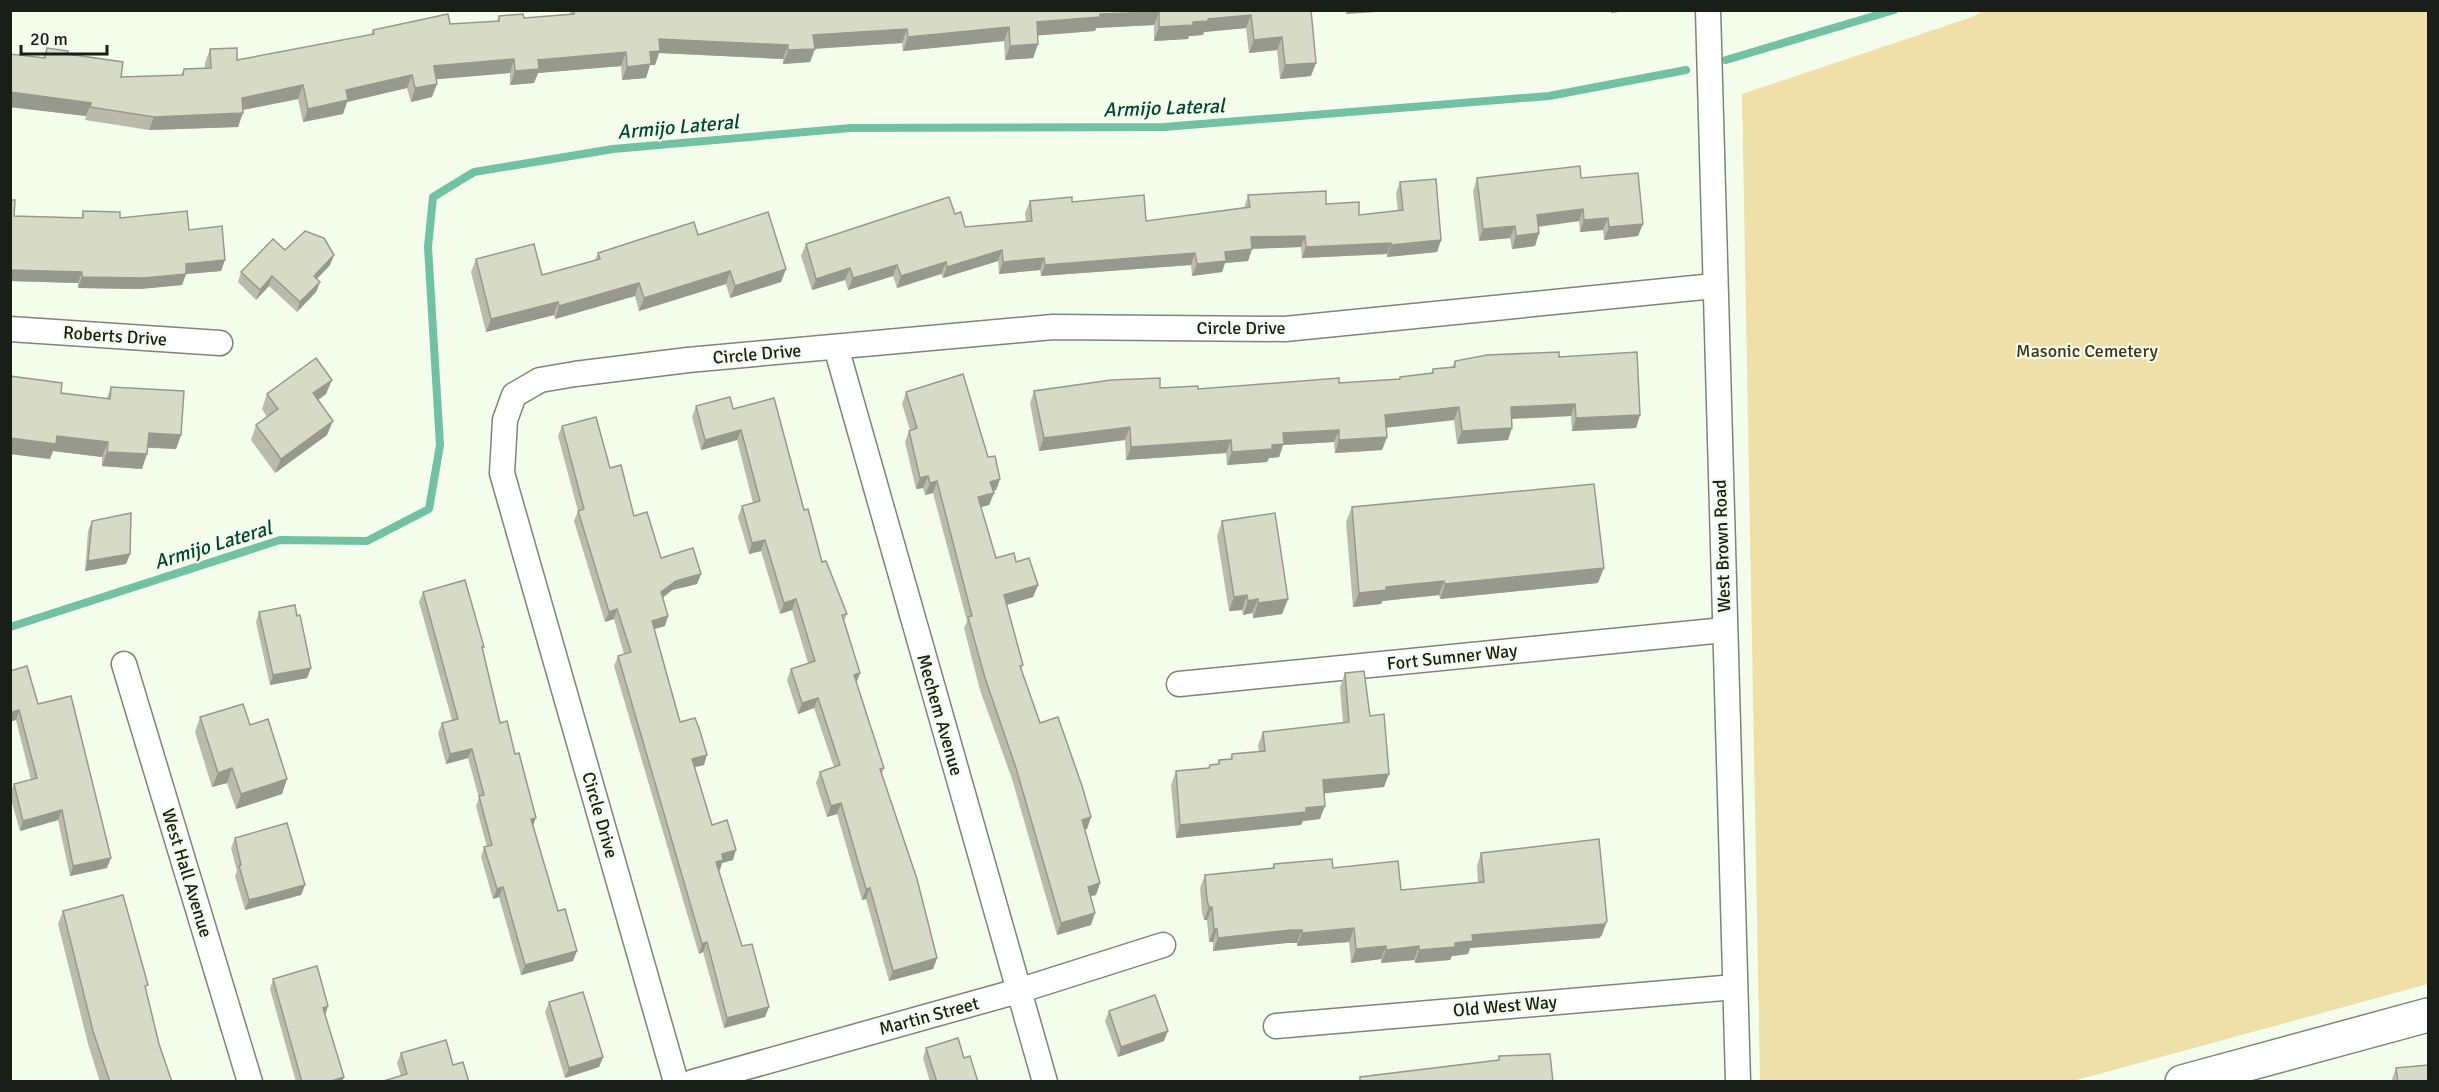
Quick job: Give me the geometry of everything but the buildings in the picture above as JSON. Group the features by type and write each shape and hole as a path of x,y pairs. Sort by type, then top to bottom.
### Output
{"street":[{"name":"West Brown Road","path":"1708,10 1737,1082"},
{"name":"Circle Drive","path":"676,1082 502,473 505,420 514,395 540,380 688,360 1053,327 1285,329 1714,286"},
{"name":"Roberts Drive","path":"10,329 220,343"},
{"name":"Mechem Avenue","path":"836,347 1045,1082"},
{"name":"Fort Sumner Way","path":"1179,684 1724,630"},
{"name":"West Hall Avenue","path":"124,664 250,1082"},
{"name":"Martin Street","path":"693,1082 1018,992 1163,945"},
{"name":"Old West Way","path":"1276,1026 1735,987"},
{"path":"2182,1082 2428,1015"}],"green space":[{"name":"Masonic Cemetery","path":"1983,11 2428,11 2428,984 2073,1081 1760,1081 1742,94 1972,17"}],"waterway":[{"name":"Armijo Lateral","path":"1726,60 1894,10"},
{"name":"Armijo Lateral","path":"10,627 280,540 367,541 429,509 440,445 428,247 433,197 474,172 613,149 851,128 1164,127 1549,96 1686,70"}]}
